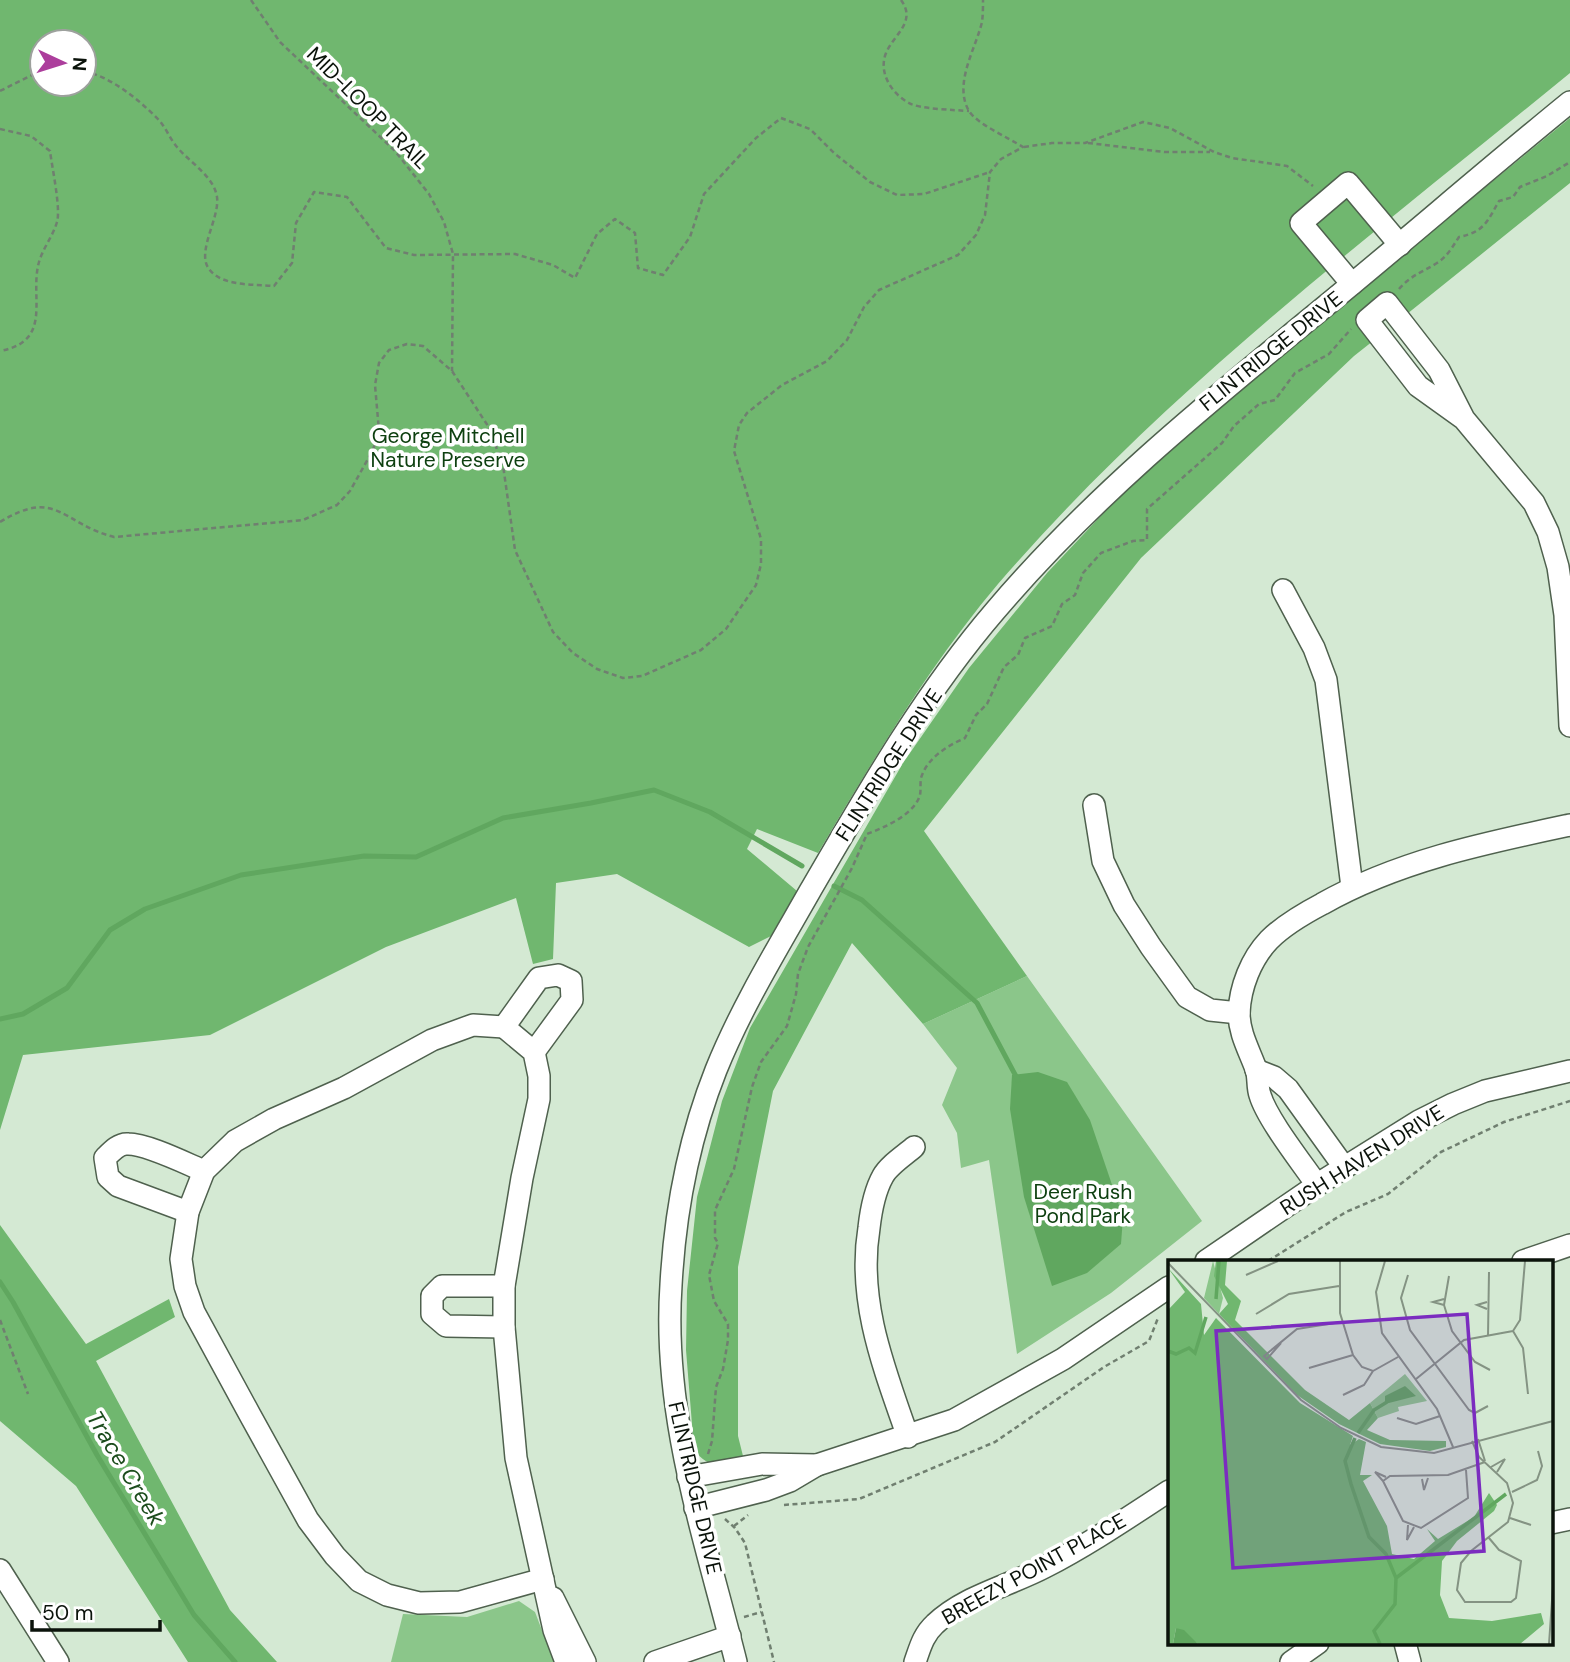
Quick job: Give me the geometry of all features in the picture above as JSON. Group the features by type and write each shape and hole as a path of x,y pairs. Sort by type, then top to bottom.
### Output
{"street":[{"name":"FLINTRIDGE DRIVE","path":"736,1662 695,1507 699,1475 671,1378 670,1341 671,1285 679,1211 689,1156 716,1071 733,1031 879,774 961,653 997,609 1128,473 1197,411 1570,102"},
{"path":"1352,284 1301,223 1348,183 1400,245"},
{"path":"1464,419 1418,386 1367,320 1387,303 1439,370 1464,419 1534,503 1548,531 1558,567 1565,615 1570,726"},
{"path":"1283,590 1314,648 1326,680 1352,887"},
{"path":"1094,805 1103,861 1124,905 1151,947 1187,998 1210,1010 1239,1013"},
{"path":"1317,1185 1280,1132 1260,1097 1256,1070 1246,1049 1239,1013 1245,980 1254,960 1283,927 1352,887 1409,866 1487,843 1570,825"},
{"path":"504,1027 539,978 558,975 571,981 572,1000 534,1052"},
{"path":"543,1579 460,1602 419,1603 387,1595 359,1581 335,1556 308,1520 194,1312 185,1286 181,1259 188,1212 204,1171 235,1141 274,1119 344,1088 432,1040 473,1025 504,1027 534,1052 539,1076 540,1099 522,1178 504,1286 504,1327 516,1458 543,1579 554,1629 566,1662"},
{"path":"1256,1070 1274,1076 1288,1089 1344,1167"},
{"name":"RUSH HAVEN DRIVE","path":"1207,1260 1344,1167 1453,1104 1496,1088 1570,1071"},
{"path":"188,1212 118,1186 108,1177 105,1158 126,1143 204,1171"},
{"path":"908,1437 868,1309 865,1271 872,1204 884,1174 914,1147"},
{"path":"1526,1260 1570,1245"},
{"path":"504,1286 442,1286 432,1296 432,1314 446,1326 504,1327"},
{"path":"695,1507 717,1504 790,1481 817,1465 954,1420 1063,1359 1167,1294"},
{"path":"699,1475 762,1464 817,1465"},
{"name":"BREEZY POINT PLACE","path":"915,1662 922,1641 933,1625 951,1611 1044,1568 1102,1535 1168,1491"},
{"path":"1552,1523 1570,1520"},
{"path":"0,1570 58,1662"},
{"path":"543,1579 585,1662"},
{"path":"655,1662 730,1636"},
{"path":"1291,1662 1317,1644"},
{"path":"1405,1644 1410,1662"}],"path":[{"name":"MID-LOOP TRAIL","path":"251,0 280,42 395,151 429,194 444,222 453,254 452,371"},
{"path":"901,0 906,7 905,27 887,52 883,69 890,87 910,105 969,111"},
{"path":"983,0 982,18 964,77 963,93 969,111 978,120 1023,147"},
{"path":"98,74 118,85 160,122 177,148 201,171 216,192 218,208 204,256 209,269 225,281 274,286 292,263 296,223 314,192 347,197 386,248 414,255 515,254 553,265 575,278 597,234 615,219 635,233 638,268 663,275 691,237 704,194 756,138 781,118 810,129 870,182 897,195 924,194 990,172 1001,159 1023,147 1052,143 1085,143 1164,152 1214,152"},
{"path":"0,91 28,77"},
{"path":"1085,143 1143,122 1170,128 1214,152 1232,158 1287,166 1330,199"},
{"path":"0,129 31,136 50,152 58,220 39,264 37,322 30,336 10,349 0,351"},
{"path":"1387,303 1407,279 1437,263 1460,237 1476,233 1499,201 1513,197 1520,187 1547,176 1570,162"},
{"path":"0,522 30,508 52,507 95,532 114,537 303,520 337,505 350,491 373,450 379,431 375,385 379,363 389,350 407,344 423,346 452,371 488,426 503,465 515,550 553,632 573,653 597,669 623,678 642,676 701,650 726,629 756,585 761,564 761,539 734,451 739,425 747,413 782,385 827,360 848,340 864,307 879,290 958,255 976,235 985,215 990,172"},
{"path":"699,1475 712,1441 716,1387 723,1369 728,1324 714,1301 709,1275 718,1243 715,1238 715,1210 734,1169 752,1087 761,1062 787,1026 796,994 798,974 808,947 852,868 867,834 901,819 920,796 920,782 926,764 952,743 965,738 976,715 987,705 1004,667 1018,655 1025,638 1052,625 1062,604 1075,595 1083,573 1101,553 1133,541 1147,540 1147,509 1222,443 1234,426 1259,404 1275,400 1295,373 1329,354 1353,327 1367,320"},
{"path":"1270,1260 1346,1212 1388,1194 1441,1152 1504,1122 1570,1101"},
{"path":"0,1320 28,1394"},
{"path":"717,1504 720,1514 735,1528 745,1543 774,1662"},
{"path":"742,1618 761,1612"}],"green space":[{"name":"George Mitchell Nature Preserve","path":"0,0 1570,0 1570,73 1272,316 1130,445 1062,513 998,584 948,648 881,749 818,853 757,829 747,849 797,891 771,936 749,947 617,874 556,883 553,959 533,964 516,898 386,947 210,1035 23,1055 0,1130"},
{"path":"1570,118 1570,183 1407,314 1387,292 1355,321 1373,341 1141,558 924,831 1027,976 923,1024 852,943 773,1091 738,1267 738,1436 744,1460 722,1464 705,1461 694,1449 686,1350 687,1291 697,1197 722,1101 750,1028 903,763 969,668 1047,573 1113,503 1194,425"},
{"name":"Deer Rush Pond Park","path":"1027,976 1202,1221 1111,1293 1017,1354 989,1160 961,1168 957,1133 942,1105 957,1068 923,1024"},
{"path":"0,1225 86,1344 169,1299 175,1317 96,1361 230,1610 277,1662 188,1662 76,1486 0,1421"},
{"path":"519,1601 535,1612 554,1662 391,1662 403,1614 467,1617"}],"shaded area":[{"path":"1038,1072 1067,1082 1090,1120 1123,1217 1121,1244 1087,1273 1052,1286 1024,1197 1010,1109 1012,1075"}],"waterway":[{"path":"0,1019 23,1014 67,988 110,930 145,909 241,875 364,856 416,857 503,818 654,790 710,812 802,866"},
{"path":"834,886 862,900 977,1003 1018,1080"},
{"name":"Trace Creek","path":"0,1282 97,1455 194,1615 235,1662"}]}
